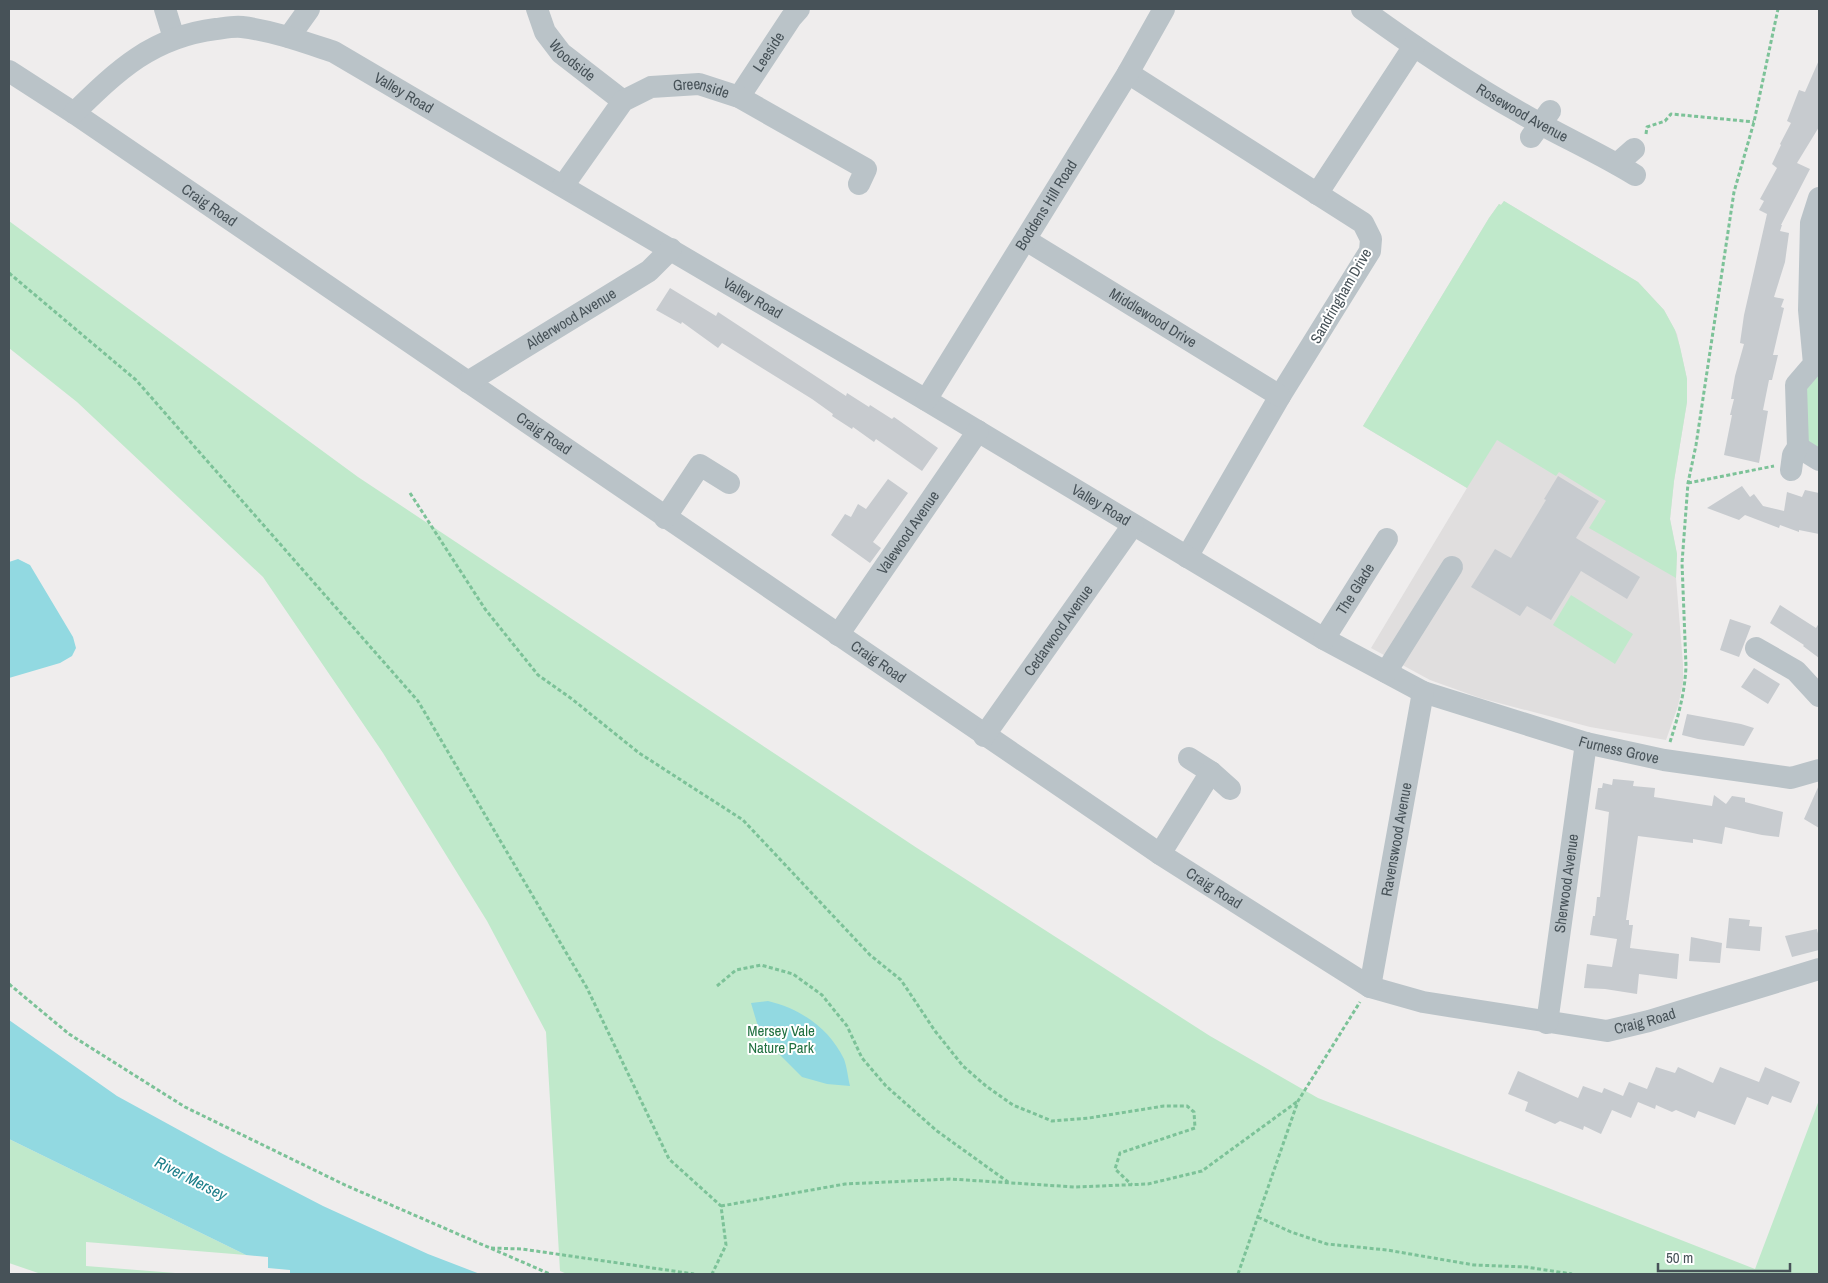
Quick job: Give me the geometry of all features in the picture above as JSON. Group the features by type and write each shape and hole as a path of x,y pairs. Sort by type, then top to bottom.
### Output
{"street":[{"path":"165,9 174,38"},
{"path":"290,37 310,9"},
{"name":"Woodside","path":"536,9 545,32 561,53 623,101"},
{"name":"Leeside","path":"739,97 791,18 799,9"},
{"name":"Boddens Hill Road","path":"926,400 1128,73 1164,9"},
{"name":"Rosewood Avenue","path":"1358,11 1540,124 1626,170 1640,143"},
{"name":"Valley Road","path":"74,113 113,75 141,54 174,38 199,31 240,26 279,33 334,52 926,400 1324,639 1423,692"},
{"path":"1318,194 1414,46"},
{"name":"Craig Road","path":"9,71 74,113 984,736 1160,854 1370,987 1423,1002 1607,1031 1649,1021 1819,969"},
{"name":"Sandringham Drive","path":"1128,73 1363,223 1371,239 1370,251 1280,396 1187,557"},
{"name":"Greenside","path":"563,186 623,101 651,87 699,84 739,97 863,177"},
{"path":"1819,198 1811,223 1809,310 1817,364 1796,385 1794,460 1819,459"},
{"name":"Middlewood Drive","path":"1026,240 1280,396"},
{"name":"Alderwood Avenue","path":"468,382 649,271 671,249"},
{"name":"Valewood Avenue","path":"838,635 978,431"},
{"path":"666,518 700,465 729,483"},
{"name":"Cedarwood Avenue","path":"984,736 1133,525"},
{"name":"The Glade","path":"1324,639 1387,539"},
{"path":"1386,672 1452,567"},
{"path":"1756,648 1796,671 1819,696"},
{"name":"Furness Grove","path":"1423,692 1586,743 1664,760 1791,778 1819,770"},
{"name":"Ravenswood Avenue","path":"1370,987 1423,692"},
{"name":"Sherwood Avenue","path":"1547,1023 1586,743"},
{"path":"1189,758 1211,772 1230,789"},
{"path":"1160,854 1211,772"}],"path":[{"path":"1664,760 1680,710 1685,683 1682,563 1688,483 1696,445 1734,192 1754,122 1778,9"},
{"path":"1640,143 1648,127 1665,121 1671,114 1754,122"},
{"path":"9,273 136,380 418,701 587,988 669,1158 721,1206 726,1245 712,1274"},
{"path":"1688,483 1794,460"},
{"path":"410,493 485,609 538,674 639,753 743,820 870,955 901,980 935,1031 963,1066 986,1086 1013,1105 1052,1121 1090,1118 1164,1106 1186,1106 1194,1112 1195,1128 1120,1153 1115,1169 1132,1185"},
{"path":"717,986 736,970 761,965 793,974 822,995 847,1026 862,1058 886,1086 937,1131 1008,1183"},
{"path":"9,984 69,1034 185,1107 345,1185 550,1274"},
{"path":"1238,1274 1298,1101 1370,987"},
{"path":"721,1206 845,1184 950,1179 1075,1187 1148,1184 1202,1171 1298,1101"},
{"path":"1258,1217 1291,1232 1327,1244 1387,1250 1474,1265 1526,1267 1572,1274"},
{"path":"489,1248 522,1249 694,1274"}],"shaded area":[{"path":"1504,201 1638,282 1664,310 1677,334 1687,379 1687,402 1674,481 1670,519 1677,554 1676,578 1683,683 1678,706 1666,740 1590,727 1480,698 1430,680 1371,648 1467,488 1363,426 1489,218 1499,204 1501,205"}],"green space":[{"path":"1504,201 1638,282 1664,310 1675,330 1687,379 1687,402 1674,481 1670,519 1677,554 1676,578 1589,528 1606,501 1559,472 1556,476 1497,440 1467,488 1363,426 1489,218 1499,204 1501,205"},
{"name":"Mersey Vale Nature Park","path":"9,221 358,477 917,848 1210,1036 1318,1098 1755,1269 1819,1100 1819,1274 567,1274 560,1271 546,1032 487,921 383,753 263,577 77,402 9,348"},
{"path":"1815,376 1819,376 1818,451 1808,446 1802,390"},
{"path":"1571,595 1633,634 1615,664 1553,625"},
{"path":"9,1139 246,1255 86,1242 86,1266 188,1274 41,1274 9,1263"}],"water":[{"path":"18,559 30,565 73,637 76,648 72,656 60,663 9,678 9,562"},
{"path":"768,1001 792,1009 813,1021 822,1029 838,1048 844,1059 850,1086 827,1084 802,1077 769,1044 759,1030 751,1003"},
{"name":"River Mersey","path":"9,1020 117,1096 221,1153 323,1206 428,1254 480,1274 290,1274 290,1270 268,1268 268,1257 246,1255 9,1139"}],"building":[{"path":"1819,60 1819,127 1797,163 1810,169 1781,225 1780,231 1789,233 1785,262 1774,297 1784,299 1781,307 1784,308 1773,355 1778,355 1772,380 1769,380 1763,410 1768,411 1759,463 1724,455 1732,415 1730,415 1734,399 1731,399 1735,376 1744,344 1740,343 1744,315 1767,214 1759,210 1764,201 1760,199 1777,168 1772,164 1791,123 1787,121 1799,90 1805,92"},
{"path":"670,288 716,316 718,312 846,396 847,393 892,419 894,417 938,448 922,471 876,439 874,442 853,427 852,429 832,416 833,414 812,399 722,343 718,348 682,322 681,324 656,310"},
{"path":"1558,476 1599,501 1576,538 1640,577 1627,599 1581,571 1551,620 1527,606 1520,616 1471,587 1495,549 1511,558 1546,500 1544,499"},
{"path":"888,479 908,493 873,542 881,548 870,563 831,535 845,514 851,517 858,504 866,509"},
{"path":"1742,486 1750,497 1754,494 1763,506 1784,511 1787,492 1802,497 1805,490 1819,493 1819,534 1799,530 1799,532 1780,525 1779,528 1745,515 1739,520 1707,508"},
{"path":"1780,605 1816,628 1819,623 1819,658 1804,645 1770,623"},
{"path":"1730,619 1751,626 1739,657 1720,650"},
{"path":"1754,668 1780,684 1768,704 1741,687"},
{"path":"1687,714 1754,728 1744,746 1698,739 1682,735"},
{"path":"1613,779 1634,781 1633,786 1655,788 1654,797 1712,806 1714,795 1726,804 1732,796 1745,798 1745,802 1783,812 1779,837 1725,827 1722,844 1693,839 1693,843 1638,836 1626,920 1629,920 1629,925 1633,925 1630,948 1679,954 1677,979 1639,974 1637,994 1584,988 1587,964 1612,967 1617,939 1590,935 1597,897 1600,897 1609,812 1595,809 1598,788 1602,788 1603,783 1612,785"},
{"path":"1819,785 1819,828 1804,819"},
{"path":"1729,918 1750,920 1749,926 1762,927 1760,951 1726,948"},
{"path":"1817,929 1819,950 1792,957 1785,936"},
{"path":"1691,937 1722,943 1720,963 1689,961"},
{"path":"1656,1067 1675,1073 1678,1067 1713,1083 1720,1067 1759,1082 1765,1067 1800,1082 1791,1103 1772,1096 1768,1105 1747,1097 1735,1125 1698,1111 1695,1118 1676,1110 1672,1112 1656,1105 1655,1109 1638,1102 1631,1118 1612,1110 1601,1134 1584,1126 1583,1130 1560,1121 1555,1124 1525,1111 1528,1102 1508,1094 1518,1071 1578,1098 1583,1086 1602,1093 1604,1088 1623,1096 1629,1082 1647,1089"}]}
